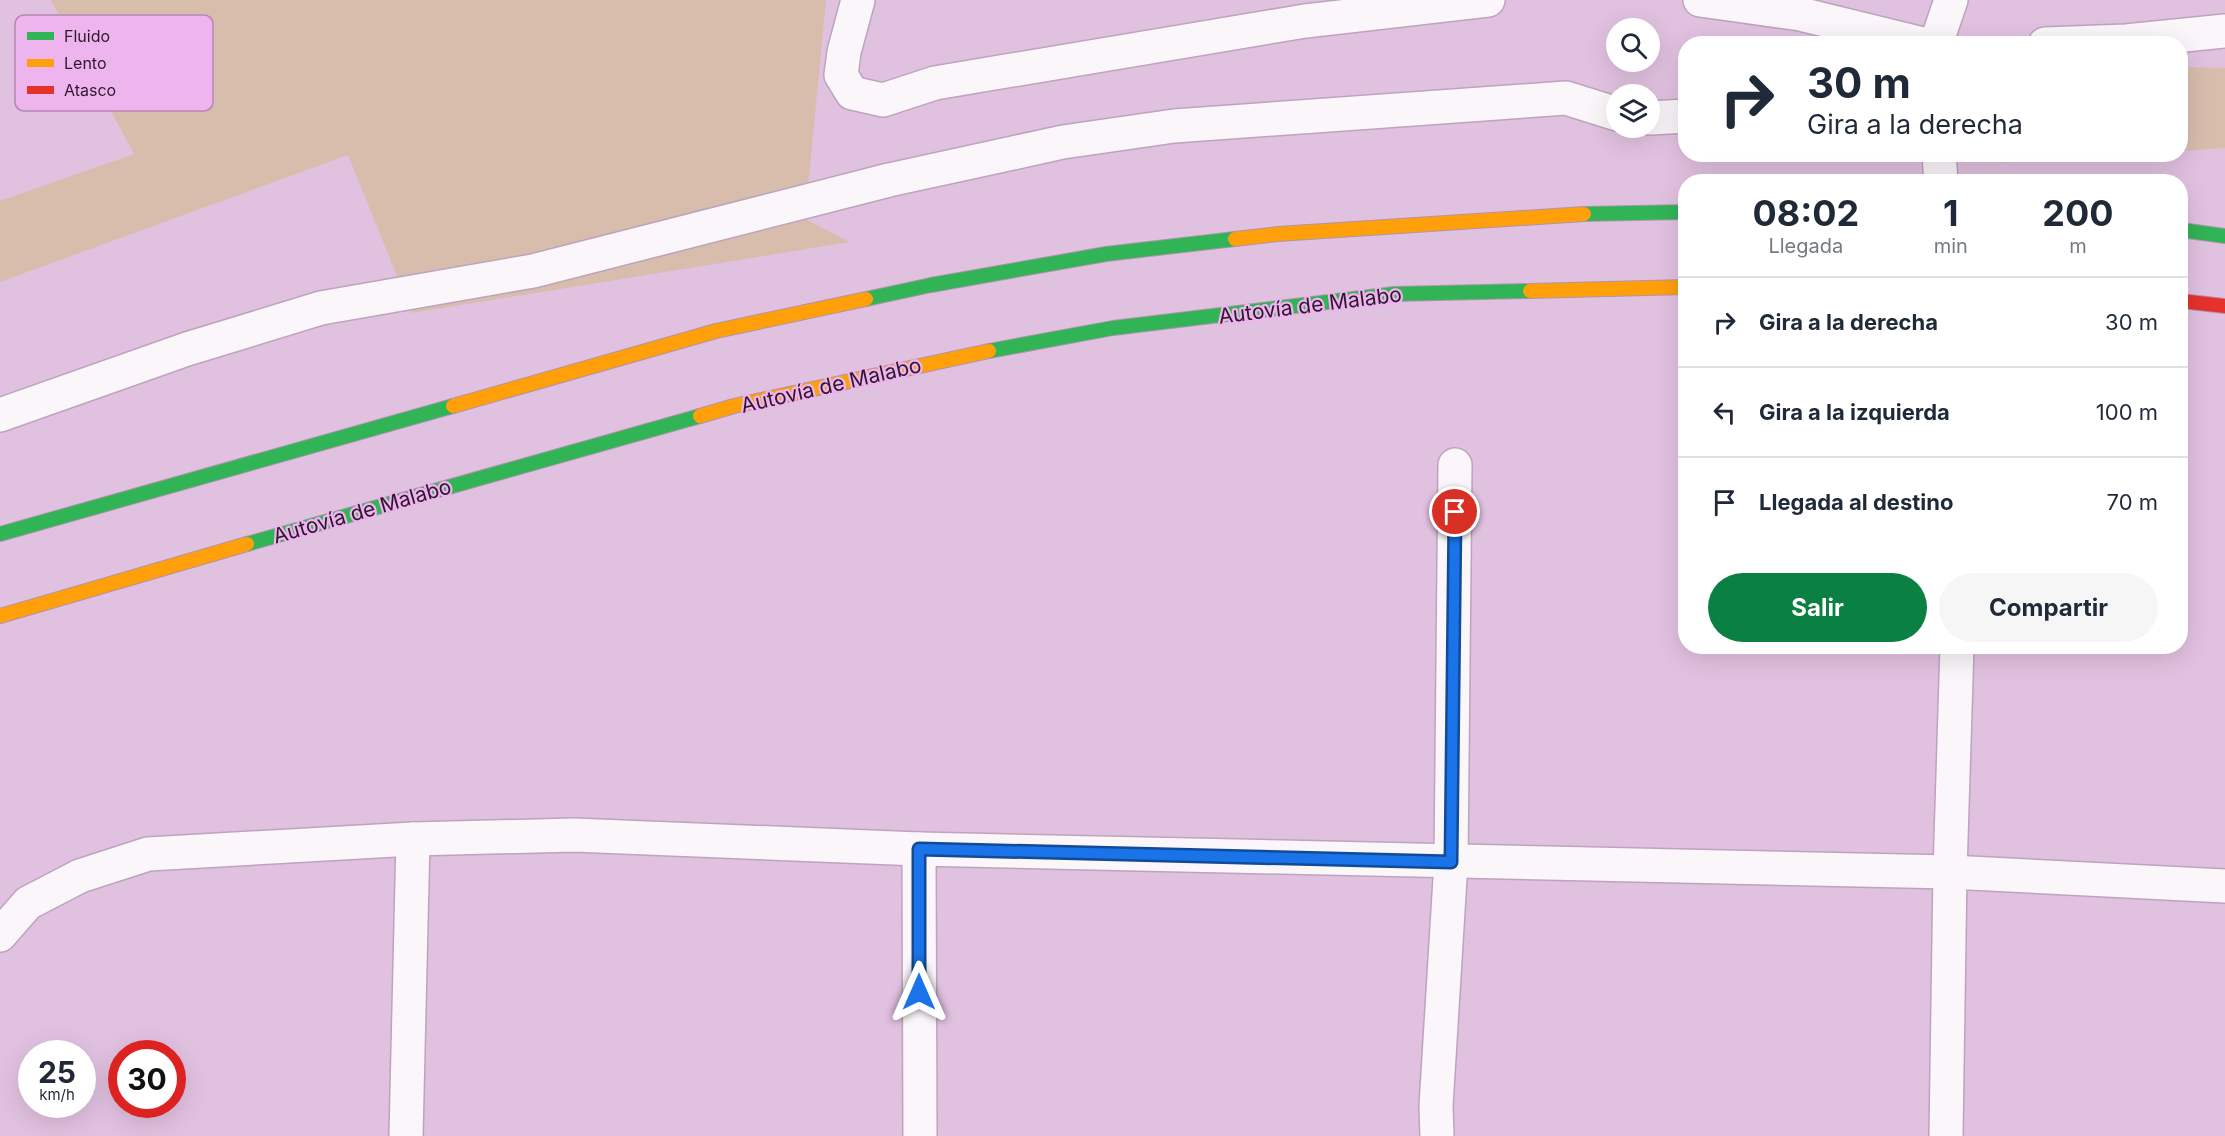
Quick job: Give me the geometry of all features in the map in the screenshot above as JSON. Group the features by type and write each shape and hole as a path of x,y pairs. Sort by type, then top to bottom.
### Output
{"highway":[{"path":"0,534 716,331 931,285 1106,254 1278,234 1594,213 1678,212"},
{"path":"2188,231 2225,236"},
{"name":"Autovía de Malabo","path":"0,616 400,499 734,406 947,359 1113,328 1394,294 1678,287"},
{"path":"2188,302 2225,306"}],"street":[{"path":"858,0 844,52 841,75 852,93 884,100 935,83 1305,21 1488,0"},
{"path":"1700,0 1800,14 1890,36"},
{"path":"1939,36 1951,0"},
{"path":"2181,36 2225,32"},
{"path":"0,415 187,349 321,308 533,271 889,180 1063,142 1174,126 1566,98 1606,111"},
{"path":"1660,117 1678,116"},
{"path":"1437,1136 1436,1106 1451,862 1455,465"},
{"path":"1946,1136 1950,872 1957,654"},
{"path":"0,935 28,903 80,876 148,854 413,839 574,835 919,849 1950,872 2225,886"},
{"path":"406,1136 413,839"},
{"path":"919,849 920,1136"}],"shaded area":[{"path":"51,0 826,0 805,219 850,242 412,313 348,155 0,282 0,201 134,154 111,111 213,111 213,15 59,15"},
{"path":"2188,67 2225,68 2225,148 2188,151"}],"traffic: fast":[{"path":"1584,214 1678,212"},
{"path":"2188,231 2225,236"},
{"path":"866,299 1106,254 1235,239"},
{"path":"989,351 1113,328 1394,294 1530,291"},
{"path":"0,534 453,406"},
{"path":"247,544 700,416"}],"traffic: slow":[{"path":"1235,239 1278,234 1584,214"},
{"path":"1530,291 1678,287"},
{"path":"453,406 716,331 866,299"},
{"path":"700,416 734,406 989,351"},
{"path":"0,616 247,544"}],"traffic: jam":[{"path":"2188,302 2225,306"}],"route":[{"path":"919,992 919,849 1451,862 1455,512"}]}
